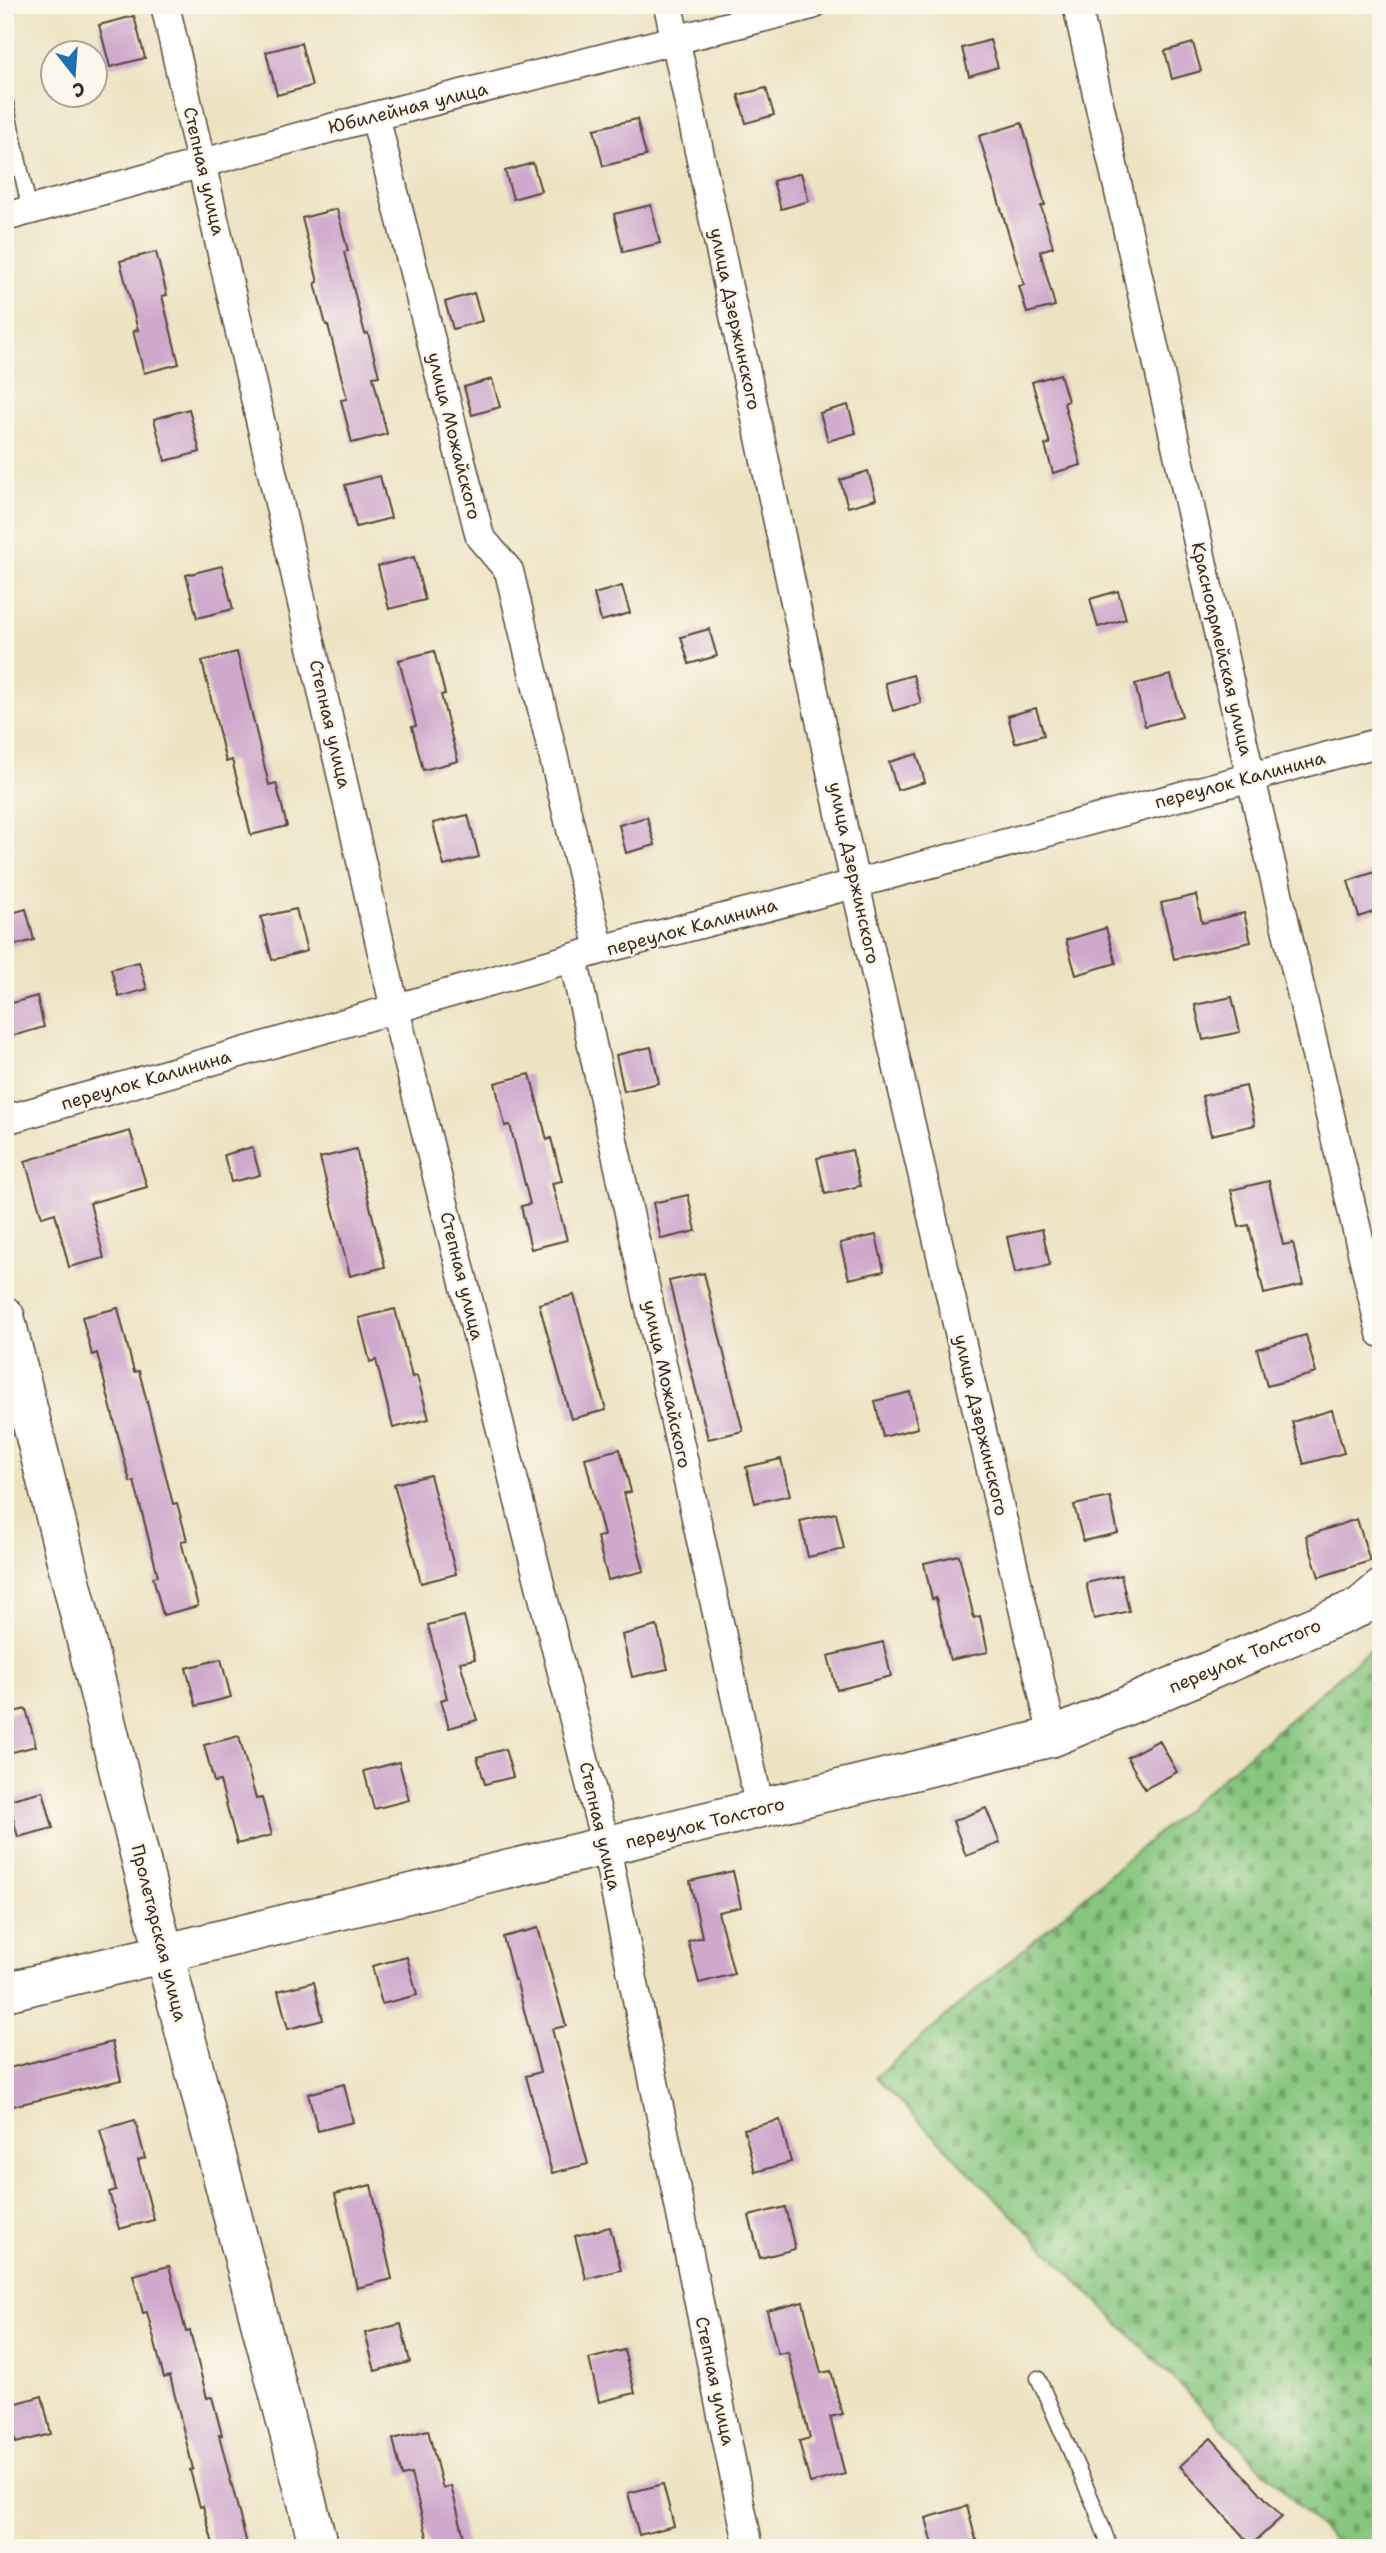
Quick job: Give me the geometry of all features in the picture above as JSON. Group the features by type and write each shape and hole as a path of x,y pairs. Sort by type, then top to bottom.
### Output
{"street":[{"name":"Степная улица","path":"165,5 395,1009 606,1847 749,2548"},
{"name":"улица Дзержинского","path":"668,5 855,884 1054,1737"},
{"name":"Юбилейная улица","path":"18,214 375,116 813,5"},
{"name":"Красноармейская улица","path":"1077,5 1251,778 1381,1333"},
{"name":"улица Можайского","path":"375,116 480,537 509,571 600,950"},
{"name":"переулок Калинина","path":"5,1120 600,950 1381,742"},
{"name":"улица Можайского","path":"573,958 760,1809"},
{"name":"Пролетарская улица","path":"5,1316 164,1953 319,2548"},
{"name":"переулок Толстого","path":"5,1992 1054,1737 1360,1607 1381,1589"}],"lane":[{"path":"5,99 18,214"},
{"path":"1038,2378 1095,2507 1110,2548"}],"green space":[{"path":"1381,1640 1381,2548 1340,2548 876,2077"}],"building":[{"path":"134,16 145,58 110,67 108,38 102,38 99,25"},
{"path":"990,40 998,67 969,76 962,48"},
{"path":"301,43 312,86 277,95 266,52"},
{"path":"1193,43 1201,71 1172,79 1165,51"},
{"path":"766,88 774,115 746,123 738,95"},
{"path":"637,119 646,156 603,166 594,129"},
{"path":"1022,123 1045,205 1041,206 1053,247 1040,251 1055,306 1027,313 1019,286 1024,285 979,136"},
{"path":"533,163 541,191 513,199 505,171"},
{"path":"801,173 809,201 781,209 773,181"},
{"path":"651,205 660,243 623,252 614,214"},
{"path":"337,209 348,251 344,252 379,376 373,377 387,434 352,443 341,400 347,399 315,283 318,282 302,218"},
{"path":"156,252 167,295 162,296 179,364 144,373 133,331 138,330 120,261"},
{"path":"474,293 482,321 453,329 445,302"},
{"path":"1060,374 1068,401 1064,403 1081,465 1053,473 1045,445 1050,444 1032,382"},
{"path":"492,379 500,407 472,415 464,387"},
{"path":"848,405 856,433 828,441 820,413"},
{"path":"189,409 200,452 165,461 154,419"},
{"path":"868,471 876,499 848,507 840,480"},
{"path":"380,476 391,518 356,527 345,485"},
{"path":"414,557 425,600 389,609 378,566"},
{"path":"222,566 233,609 197,618 186,575"},
{"path":"622,586 630,613 601,621 594,594"},
{"path":"1118,591 1126,619 1098,627 1090,599"},
{"path":"709,629 717,656 689,664 681,637"},
{"path":"434,651 445,694 441,695 458,761 423,770 412,727 416,726 399,660"},
{"path":"237,652 269,785 276,783 287,826 251,835 232,760 226,762 202,661"},
{"path":"913,675 921,703 893,711 885,683"},
{"path":"1171,675 1182,716 1145,726 1135,684"},
{"path":"1036,708 1044,735 1015,743 1008,716"},
{"path":"917,754 925,782 897,790 889,762"},
{"path":"468,815 479,857 444,866 433,823"},
{"path":"647,817 655,845 626,853 619,825"},
{"path":"1381,870 1381,909 1359,917 1348,881"},
{"path":"1196,895 1202,923 1244,913 1251,942 1174,959 1161,903"},
{"path":"26,909 34,940 5,948 5,915"},
{"path":"296,909 307,951 272,960 261,917"},
{"path":"1106,928 1116,963 1076,975 1066,940"},
{"path":"139,962 147,989 119,997 111,969"},
{"path":"37,996 44,1027 9,1037 5,1025 5,1005"},
{"path":"1232,997 1240,1032 1203,1040 1195,1005"},
{"path":"651,1047 659,1083 624,1091 616,1055"},
{"path":"530,1074 547,1140 551,1138 562,1181 552,1183 567,1240 531,1249 521,1206 530,1204 510,1125 505,1126 495,1083"},
{"path":"1246,1086 1255,1125 1211,1135 1202,1096"},
{"path":"130,1131 147,1187 90,1203 104,1258 69,1267 55,1213 42,1217 25,1161"},
{"path":"252,1147 260,1175 231,1182 224,1155"},
{"path":"356,1149 385,1267 350,1276 320,1158"},
{"path":"852,1150 860,1186 825,1194 817,1158"},
{"path":"1269,1181 1283,1245 1293,1243 1303,1285 1264,1294 1249,1225 1239,1227 1231,1190"},
{"path":"688,1195 696,1231 661,1239 653,1203"},
{"path":"1042,1229 1050,1265 1015,1273 1007,1237"},
{"path":"876,1235 884,1271 849,1279 840,1243"},
{"path":"704,1273 743,1431 708,1439 669,1281"},
{"path":"574,1295 606,1410 571,1419 539,1304"},
{"path":"118,1308 134,1372 139,1371 173,1504 177,1503 187,1540 181,1541 198,1606 163,1615 153,1577 158,1576 134,1481 130,1482 97,1353 92,1355 82,1317"},
{"path":"395,1309 412,1377 417,1376 429,1419 393,1428 376,1360 370,1362 359,1318"},
{"path":"1306,1335 1316,1373 1267,1386 1257,1349"},
{"path":"910,1392 918,1428 883,1437 875,1401"},
{"path":"1332,1410 1344,1453 1304,1464 1292,1422"},
{"path":"620,1449 631,1492 624,1493 644,1571 608,1580 597,1537 604,1536 585,1458"},
{"path":"781,1459 790,1495 755,1503 746,1467"},
{"path":"430,1475 456,1574 421,1583 394,1484"},
{"path":"1110,1497 1118,1533 1083,1541 1074,1505"},
{"path":"836,1513 844,1549 808,1557 800,1521"},
{"path":"1357,1519 1370,1561 1319,1577 1306,1536"},
{"path":"959,1555 974,1618 980,1616 988,1652 950,1660 936,1598 932,1599 924,1563"},
{"path":"1121,1575 1129,1611 1094,1619 1086,1583"},
{"path":"464,1616 475,1659 460,1662 477,1720 449,1728 441,1700 447,1698 428,1625"},
{"path":"657,1626 668,1669 632,1677 622,1635"},
{"path":"883,1642 891,1676 837,1690 828,1656"},
{"path":"221,1659 231,1697 196,1706 186,1668"},
{"path":"26,1709 36,1746 5,1754 5,1714"},
{"path":"239,1736 256,1799 262,1798 272,1835 237,1844 220,1781 214,1782 204,1745"},
{"path":"1159,1740 1177,1772 1145,1789 1127,1757"},
{"path":"505,1749 513,1777 485,1784 477,1757"},
{"path":"399,1762 409,1800 374,1809 364,1771"},
{"path":"43,1791 53,1828 18,1837 8,1800"},
{"path":"986,1808 1000,1843 966,1856 953,1821"},
{"path":"733,1871 741,1907 718,1912 734,1974 699,1983 688,1941 702,1937 690,1881"},
{"path":"538,1928 566,2026 552,2029 588,2164 552,2173 526,2076 540,2072 503,1937"},
{"path":"407,1957 417,1995 382,2004 372,1966"},
{"path":"314,1982 323,2020 288,2029 278,1991"},
{"path":"112,2042 121,2080 5,2108 5,2069"},
{"path":"344,2084 353,2122 318,2131 308,2094"},
{"path":"135,2120 145,2158 138,2160 154,2220 119,2229 109,2192 116,2190 100,2130"},
{"path":"780,2120 791,2162 755,2172 744,2129"},
{"path":"371,2185 392,2279 357,2288 335,2194"},
{"path":"785,2207 795,2249 760,2258 749,2216"},
{"path":"610,2227 621,2270 586,2279 575,2236"},
{"path":"169,2266 186,2332 190,2331 207,2398 212,2397 248,2548 214,2548 190,2470 193,2469 170,2376 164,2378 147,2312 143,2313 133,2275"},
{"path":"803,2302 821,2373 831,2371 842,2414 830,2417 845,2474 810,2483 799,2441 810,2438 788,2352 778,2354 767,2311"},
{"path":"401,2324 410,2362 375,2371 365,2333"},
{"path":"624,2350 635,2393 599,2402 589,2359"},
{"path":"42,2396 51,2434 16,2443 7,2406"},
{"path":"428,2430 443,2489 451,2486 467,2548 430,2548 411,2474 402,2476 393,2439"},
{"path":"1211,2438 1282,2517 1251,2545 1180,2466"},
{"path":"663,2484 674,2526 639,2535 628,2493"},
{"path":"967,2506 977,2544 963,2548 934,2548 926,2518"}]}
